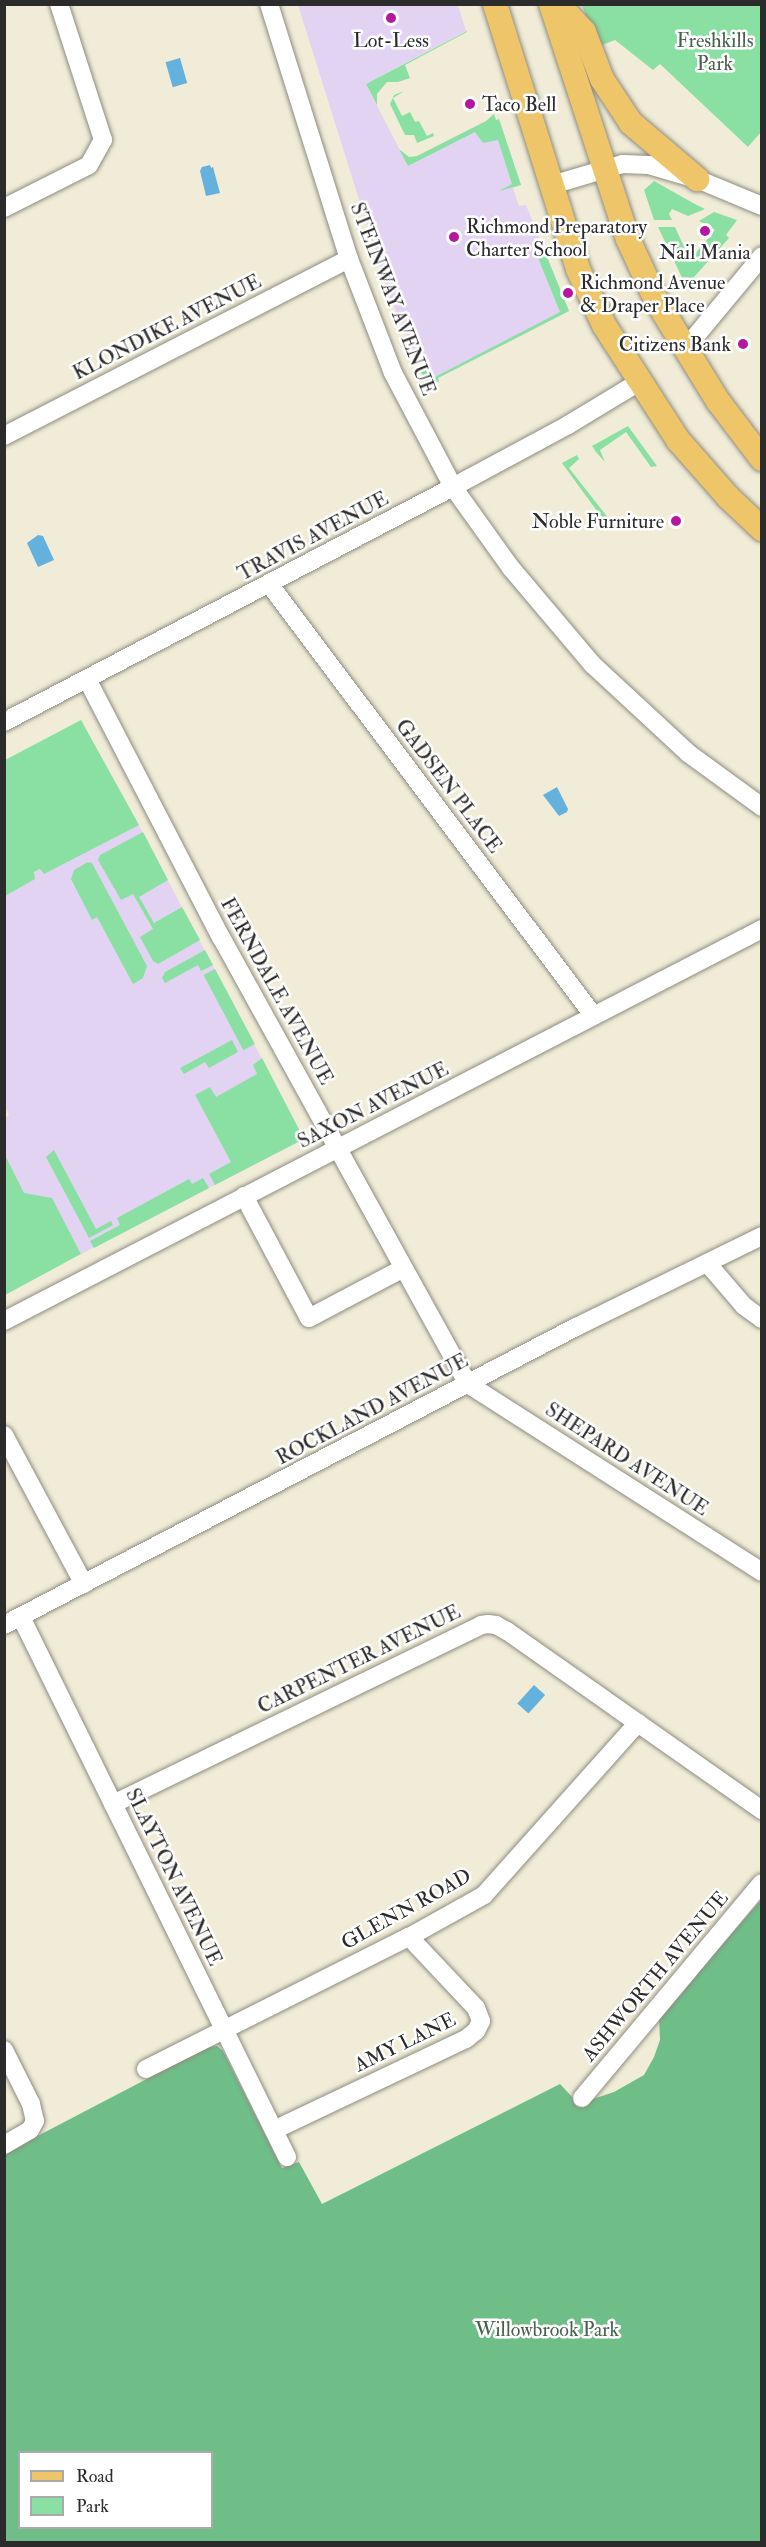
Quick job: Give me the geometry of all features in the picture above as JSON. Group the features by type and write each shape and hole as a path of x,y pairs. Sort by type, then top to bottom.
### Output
{"main road":[{"path":"495,4 578,269 604,325 678,440 728,498 762,529"},
{"path":"551,4 628,239 656,300 684,350 762,459"},
{"path":"558,4 584,32 602,80 625,116 697,179"}],"street":[{"path":"4,208 89,165 99,152 103,140 59,4"},
{"name":"STEINWAY AVENUE","path":"268,4 349,259 393,374 453,487 511,568 592,664 688,753 762,807"},
{"path":"552,185 623,164 650,165 697,179 762,206"},
{"path":"684,350 762,256"},
{"name":"KLONDIKE AVENUE","path":"4,436 349,259"},
{"name":"TRAVIS AVENUE","path":"4,722 270,585 568,425 639,382"},
{"name":"GADSEN PLACE","path":"270,585 593,1015"},
{"name":"FERNDALE AVENUE","path":"87,679 189,878 402,1269 468,1384"},
{"name":"SAXON AVENUE","path":"4,1321 762,929"},
{"path":"243,1196 309,1318 402,1269"},
{"name":"ROCKLAND AVENUE","path":"4,1625 576,1327 762,1236"},
{"path":"708,1264 744,1306 762,1319"},
{"name":"SHEPARD AVENUE","path":"468,1384 762,1572"},
{"path":"4,1435 84,1584"},
{"name":"SLAYTON AVENUE","path":"21,1617 287,2157"},
{"name":"CARPENTER AVENUE","path":"113,1804 480,1625 496,1624 762,1810"},
{"name":"GLENN ROAD","path":"146,2069 409,1936 484,1895 638,1723"},
{"name":"ASHWORTH AVENUE","path":"582,2097 762,1883"},
{"name":"AMY LANE","path":"274,2130 466,2039 480,2026 476,2008 409,1936"},
{"path":"4,2050 33,2109 34,2125 30,2130 4,2145"}],"shaded area":[{"name":"Richmond Preparatory Charter School","path":"298,5 458,5 466,31 366,84 408,166 499,119 521,185 513,188 519,206 526,205 569,311 438,378 439,381 428,387 389,295"},
{"path":"135,818 304,1139 81,1254 52,1199 24,1194 5,1155 5,1118 9,1115 5,1107 5,888"}],"green space":[{"name":"Freshkills Park","path":"582,5 761,5 761,132 748,147 660,64 653,70 615,40 597,47"},
{"path":"467,31 405,65 410,78 398,82 387,82 377,94 377,105 366,84"},
{"path":"404,91 393,98 402,116 410,112 415,122 419,121 427,136 433,133 434,136 417,143 414,135 405,135 390,104 394,95"},
{"path":"494,114 496,120 499,119 521,185 499,191 512,184 498,140 483,143 475,132 408,166 399,149 409,157 417,156 486,121"},
{"path":"654,181 705,209 688,216 672,209 669,214 672,220 654,220 644,190"},
{"path":"714,212 737,220 726,235 729,238 686,286 658,227 675,227 690,260 715,230 699,221"},
{"path":"540,240 569,311 438,378 439,381 428,387 419,368 424,366 433,378 560,312 532,243"},
{"path":"628,426 657,466 651,467 626,432 600,450 605,462 592,446"},
{"path":"577,455 579,459 569,468 609,519 605,522 562,463"},
{"path":"81,720 139,825 44,874 40,869 34,872 35,879 5,896 5,760"},
{"path":"143,832 168,880 139,897 154,923 182,907 200,940 158,964 153,961 140,937 153,929 133,894 121,900 98,860 100,855"},
{"path":"88,862 92,863 147,966 143,978 133,984 97,917 92,920 71,879 74,870"},
{"path":"205,950 213,965 201,971 198,965 165,983 162,978 165,972"},
{"path":"215,969 255,1044 243,1050 204,975"},
{"path":"232,1040 238,1052 209,1068 205,1062 184,1074 180,1068"},
{"path":"262,1058 304,1139 215,1185 209,1174 231,1162 195,1095 210,1087 216,1097 257,1074 253,1065"},
{"path":"54,1150 96,1229 111,1221 113,1225 89,1238 46,1157"},
{"path":"5,1155 24,1193 52,1198 81,1254 5,1295"},
{"path":"203,1178 209,1188 94,1248 90,1241 120,1225 117,1218 189,1179 192,1184"},
{"name":"Willowbrook Park","path":"761,1900 761,2542 5,2542 5,2153 208,2047 217,2046 223,2051 282,2168 299,2162 322,2204 560,2084 575,2100 584,2102 614,2092 644,2075 660,2040 659,2017"}],"water":[{"path":"180,58 187,83 173,87 166,62"},
{"path":"210,165 211,168 213,167 220,193 206,196 200,171 202,167"},
{"path":"38,535 43,536 54,560 38,567 27,543"},
{"path":"557,787 568,809 559,816 543,795"},
{"path":"534,1685 545,1695 528,1714 517,1704"}],"place":[{"name":"Lot-Less","path":"391,18"},
{"name":"Taco Bell","path":"470,104"},
{"name":"Nail Mania","path":"705,231"},
{"name":"Richmond Preparatory Charter School","path":"454,237"},
{"name":"Richmond Avenue & Draper Place","path":"568,293"},
{"name":"Citizens Bank","path":"743,344"},
{"name":"Noble Furniture","path":"676,521"}]}
